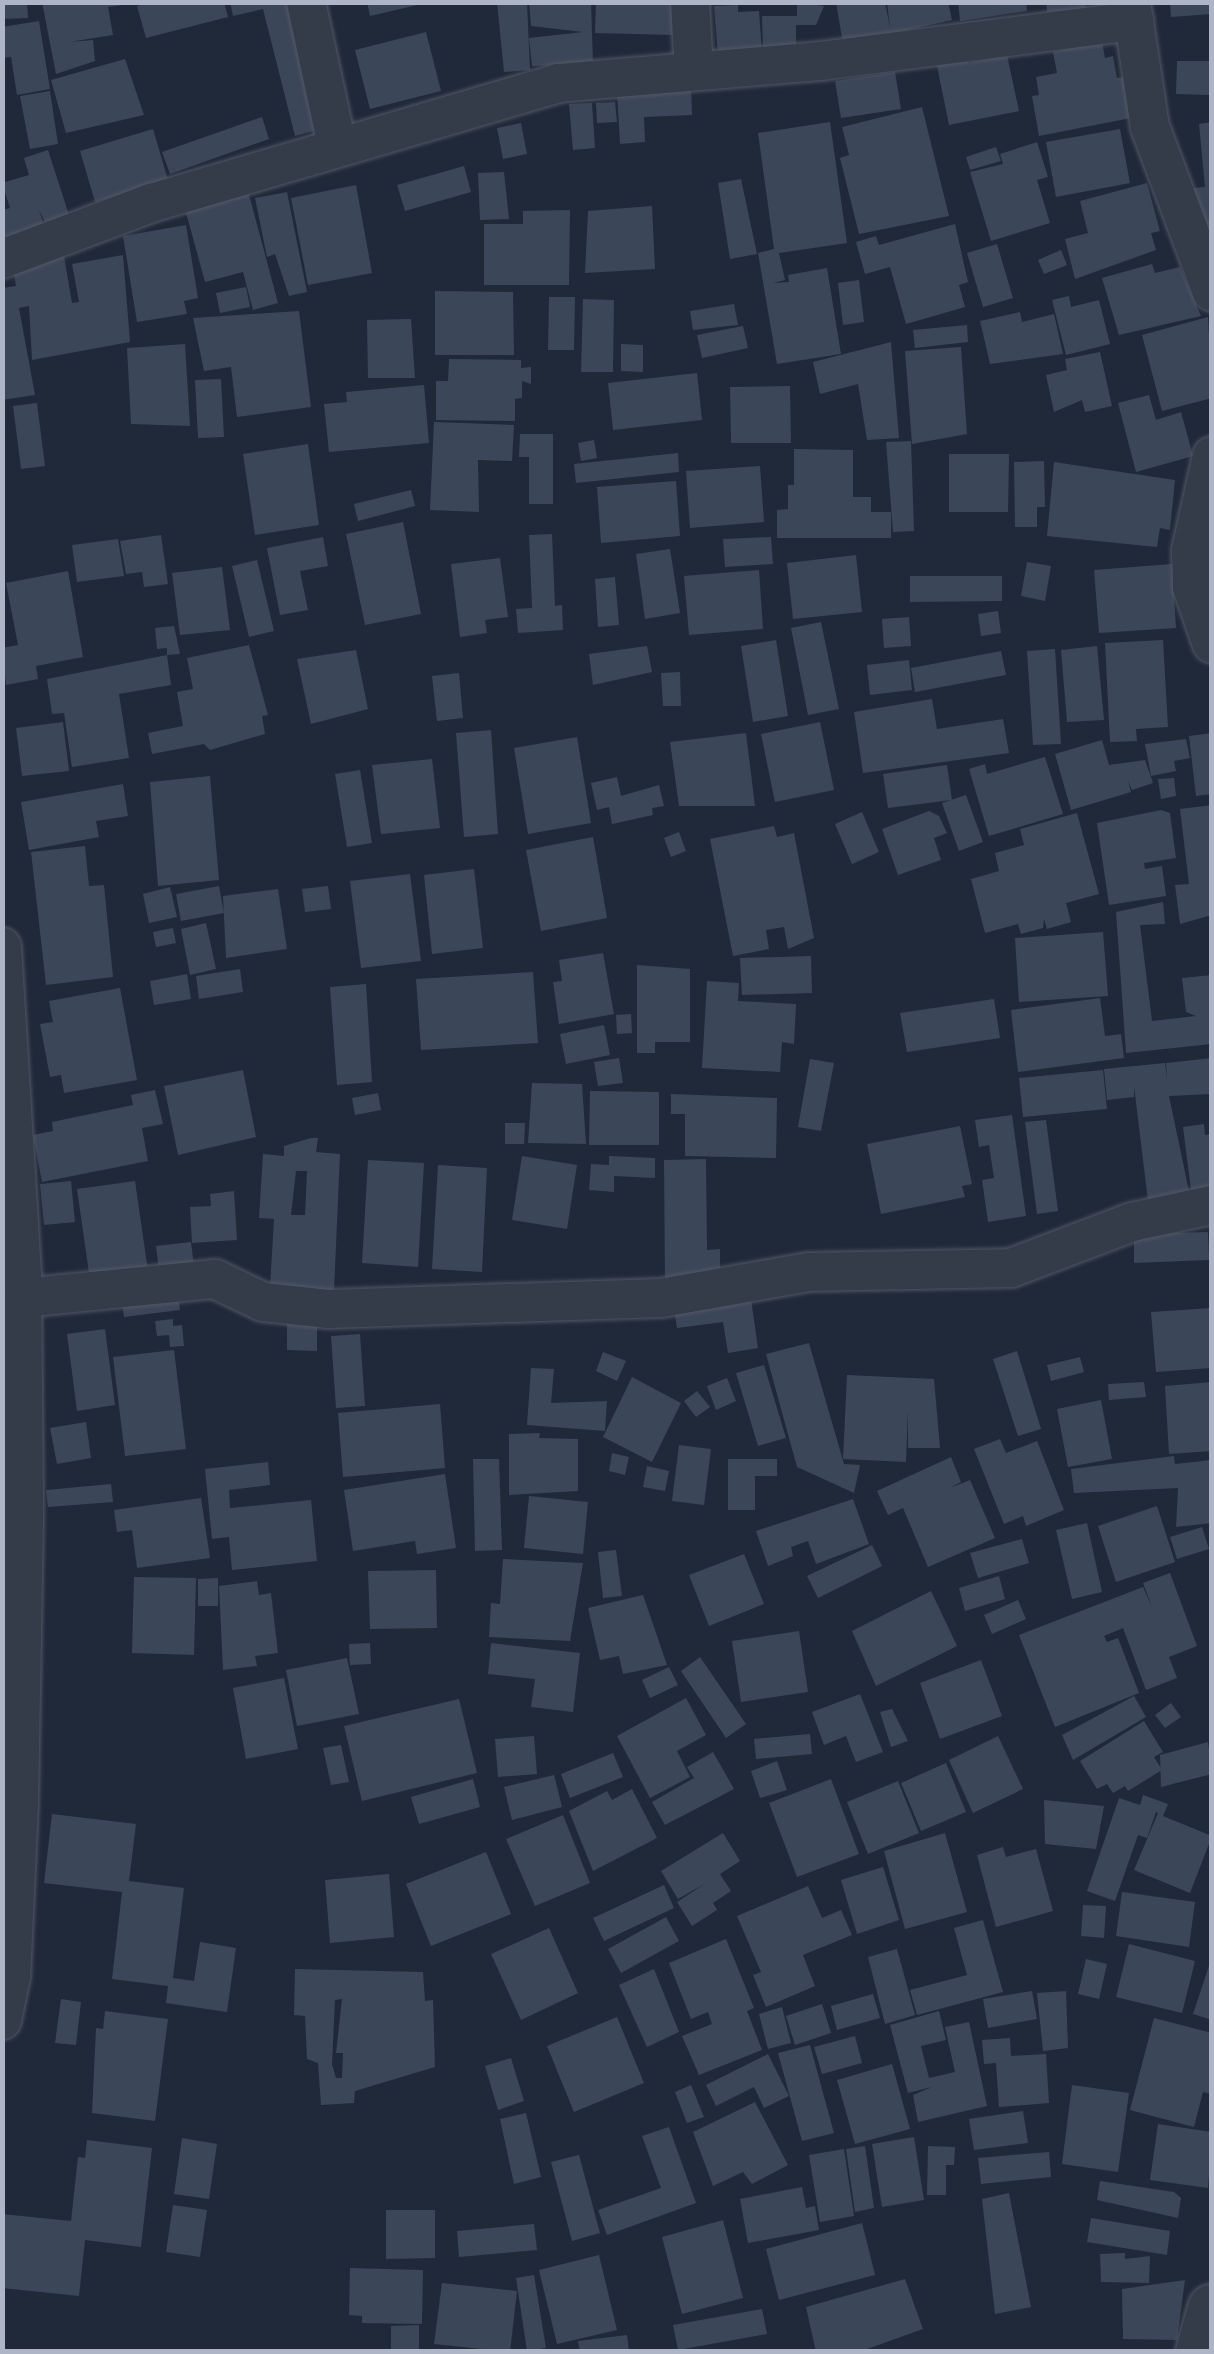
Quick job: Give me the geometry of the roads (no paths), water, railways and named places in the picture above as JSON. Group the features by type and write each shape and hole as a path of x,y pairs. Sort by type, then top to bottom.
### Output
{"street":[{"path":"306,2 337,146"},
{"path":"690,2 694,70"},
{"path":"2,259 151,203 558,83 694,70 1133,12 1150,127 1212,292"},
{"path":"1212,456 1191,550 1192,587 1212,644"},
{"path":"2,947 23,1298 14,1514 20,1804 2,2020"},
{"path":"23,1298 214,1279 263,1302 328,1309 661,1298 810,1272 1011,1268 1132,1222 1212,1204"},
{"path":"1200,2352 1212,2308"}]}
